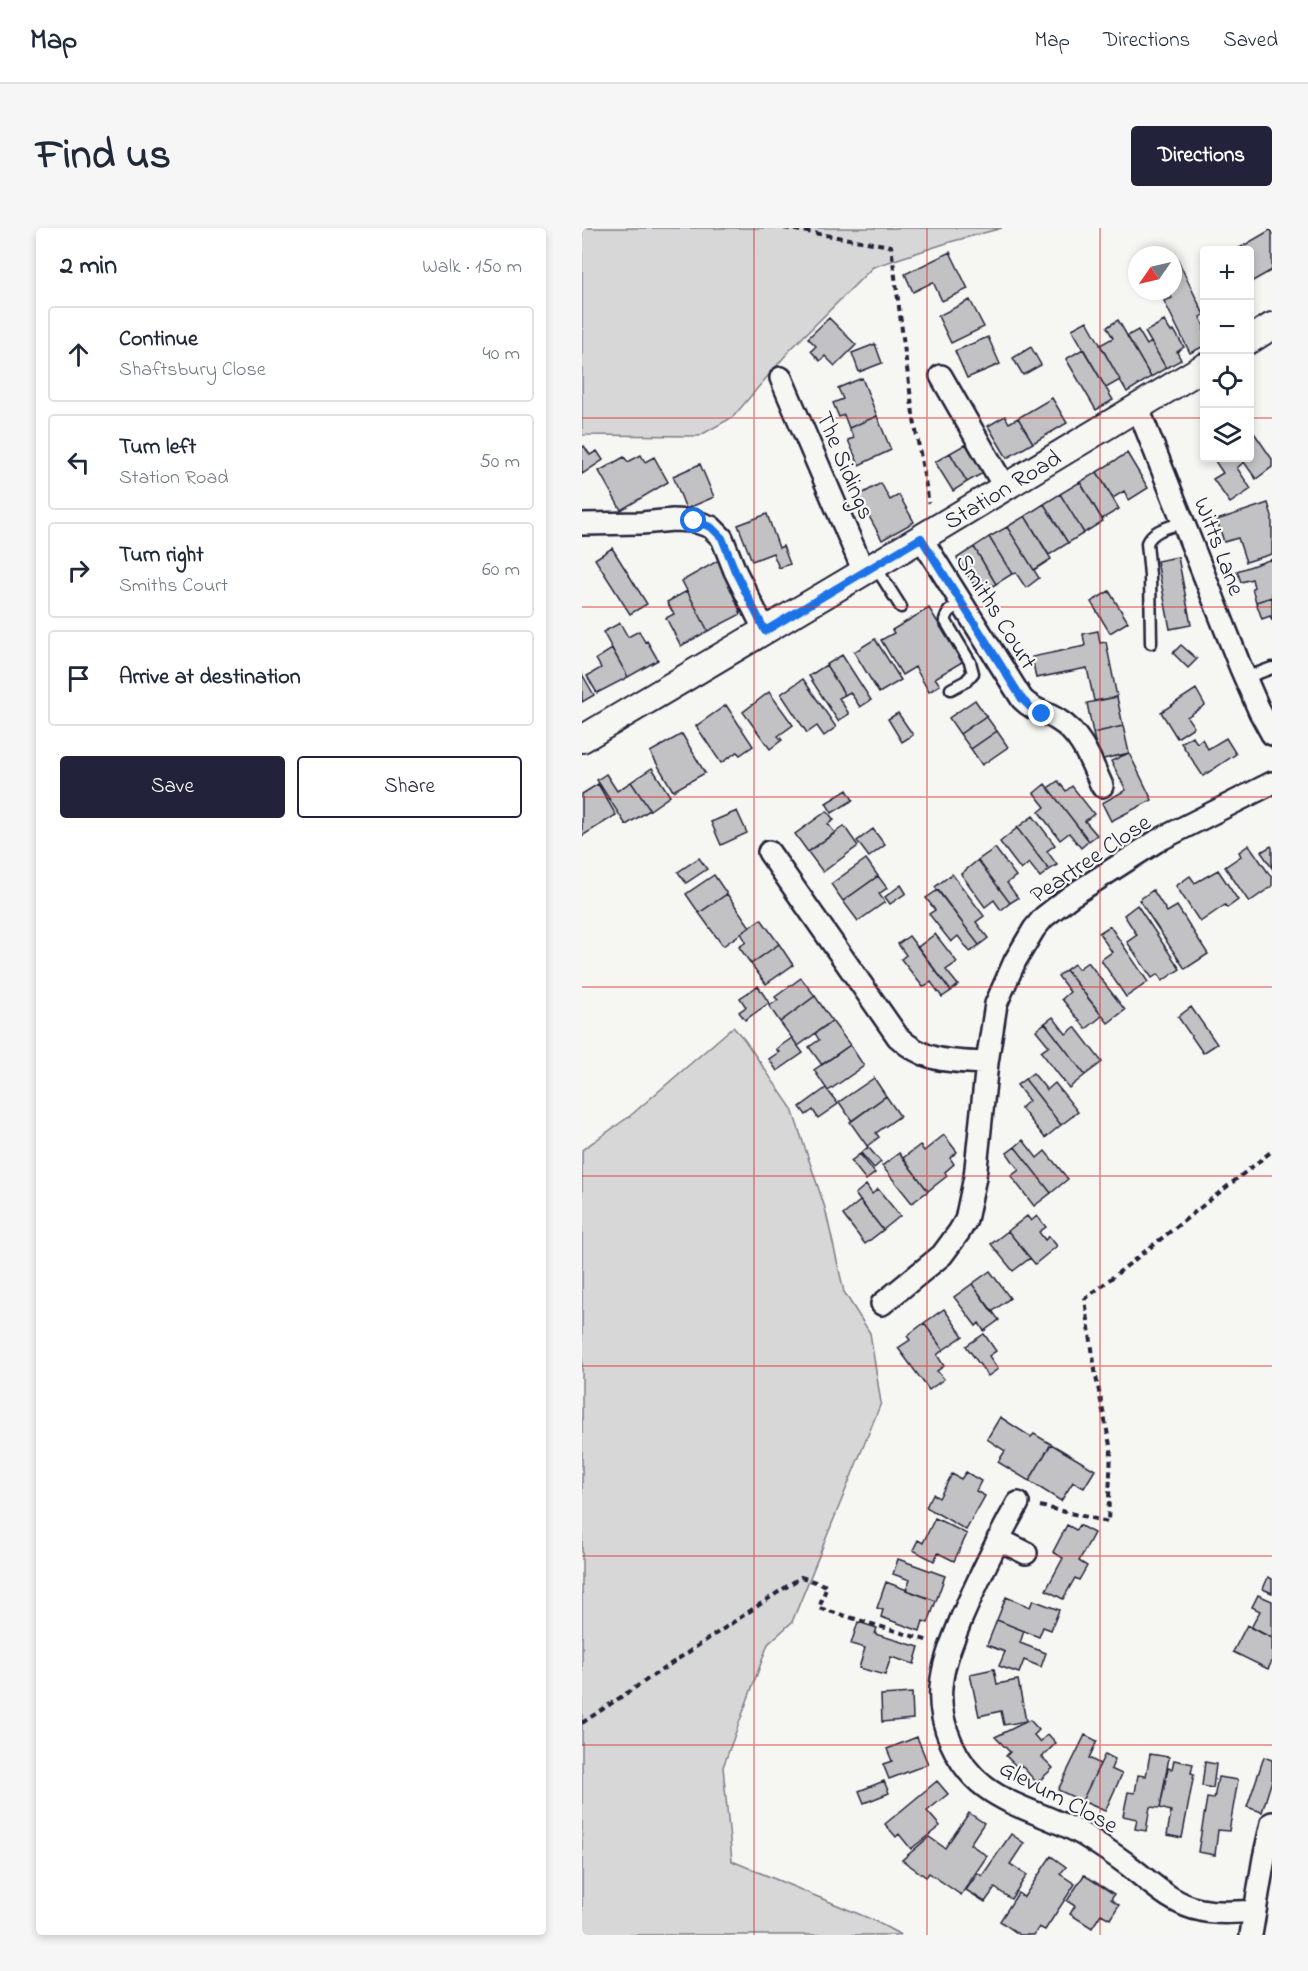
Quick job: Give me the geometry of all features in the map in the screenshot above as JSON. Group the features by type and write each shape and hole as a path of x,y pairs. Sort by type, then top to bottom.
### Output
{"street":[{"path":"1254,337 1272,326"},
{"name":"Station Road","path":"582,739 1200,369"},
{"path":"941,376 1005,488"},
{"name":"The Sidings","path":"782,378 869,569"},
{"name":"Witts Lane","path":"1138,408 1245,678 1272,734"},
{"path":"582,524 642,523 673,519 694,521 711,527 722,538 735,571 765,631"},
{"name":"Smiths Court","path":"927,534 961,603 1022,699 1031,708 1056,718 1070,729 1083,746 1101,786"},
{"name":"Peartree Close","path":"882,1305 942,1255 966,1220 975,1177 987,1063 996,1004 1020,952 1034,930 1044,917 1071,896 1157,841 1272,783"},
{"path":"769,852 898,1037 909,1047 931,1058 987,1063"},
{"name":"Glevum Close","path":"1018,1503 978,1580 950,1647 941,1686 942,1710 953,1748 975,1779 1004,1799 1083,1834 1153,1885 1188,1906 1213,1912 1255,1911"},
{"path":"998,1539 1026,1553"},
{"path":"1251,1935 1272,1822"}],"lane":[{"path":"1151,643 1147,543 1157,531 1184,522"},
{"path":"869,569 901,607"},
{"path":"951,689 966,681 973,673 970,662 945,620 949,611 961,603"},
{"path":"1245,678 1272,668"}],"path":[{"path":"784,228 891,246 927,534"},
{"path":"1018,1503 1032,1504 1108,1522 1111,1450 1096,1377 1085,1299 1272,1151"},
{"path":"582,1723 801,1577 827,1586 819,1608 950,1647"}],"shaded area":[{"path":"582,228 1002,228 873,267 791,349 733,417 699,436 582,435"},
{"path":"733,1027 744,1039 792,1109 825,1208 844,1292 870,1333 881,1403 792,1622 768,1644 723,1767 732,1861 873,1920 901,1935 582,1935 582,1150 630,1116"}],"building":[{"path":"1272,229 1272,270 1254,280 1254,246 1243,246"},
{"path":"950,252 968,289 942,301 933,282 913,292 905,274"},
{"path":"1182,269 1200,307 1200,348 1190,353 1164,301 1182,300"},
{"path":"970,300 984,327 951,343 938,316"},
{"path":"829,318 856,345 835,366 825,356 820,361 811,351 816,346 808,338"},
{"path":"1118,320 1151,377 1127,392 1100,345 1113,338 1107,327"},
{"path":"1087,321 1120,380 1106,388 1072,329"},
{"path":"1164,321 1171,332 1174,330 1184,347 1177,352 1181,360 1166,368 1145,332"},
{"path":"1138,330 1147,345 1151,342 1166,368 1151,377 1127,336"},
{"path":"988,337 1000,364 967,378 955,351"},
{"path":"875,344 882,363 859,372 852,353"},
{"path":"1031,347 1041,365 1023,375 1013,358"},
{"path":"1083,349 1113,400 1096,410 1066,359"},
{"path":"862,378 877,416 849,428 844,415 839,417 833,403 843,399 838,388"},
{"path":"1052,398 1067,423 1033,443 1018,418"},
{"path":"877,416 891,450 859,465 848,440 854,438 849,428"},
{"path":"1005,416 1009,423 1018,418 1033,443 1007,458 988,426"},
{"path":"1254,433 1272,459 1272,467 1256,479 1244,462 1254,462"},
{"path":"966,444 983,473 967,482 950,453"},
{"path":"584,446 590,455 597,451 603,460 582,474 582,448"},
{"path":"950,453 967,482 953,491 935,462"},
{"path":"1127,453 1148,488 1129,500 1124,491 1113,498 1097,472"},
{"path":"641,455 645,462 654,457 668,482 621,510 599,471 624,457 628,462"},
{"path":"1216,462 1244,462 1237,468 1251,489 1230,503 1213,479 1223,473"},
{"path":"700,464 714,497 686,509 673,476"},
{"path":"1097,472 1119,509 1102,519 1080,482"},
{"path":"1080,482 1103,521 1084,533 1060,494"},
{"path":"881,483 890,500 899,495 914,522 882,540 858,496"},
{"path":"1060,494 1084,533 1068,543 1044,504"},
{"path":"1268,503 1272,516 1272,554 1246,562 1238,538 1224,542 1217,520"},
{"path":"1044,504 1068,543 1049,555 1025,516"},
{"path":"767,514 779,548 783,546 790,564 779,568 773,553 752,561 738,525"},
{"path":"1025,516 1051,559 1034,570 1007,527"},
{"path":"1007,527 1039,578 1026,588 1016,573 1012,574 989,537"},
{"path":"989,537 1012,574 996,584 974,547"},
{"path":"974,547 996,584 986,590 980,581 974,585 957,558"},
{"path":"612,548 647,604 630,614 595,559"},
{"path":"1178,557 1191,625 1170,629 1157,561"},
{"path":"1272,559 1272,597 1256,602 1252,579 1241,582 1237,571"},
{"path":"719,560 741,614 708,631 682,581"},
{"path":"687,591 708,631 681,646 666,618 674,614 667,602"},
{"path":"1109,591 1128,622 1110,633 1091,602"},
{"path":"1272,597 1272,621 1270,616 1262,619 1256,602"},
{"path":"929,608 962,662 935,678 940,685 929,692 915,667 902,675 881,640 894,633 892,630"},
{"path":"620,623 628,637 639,631 658,660 628,677 603,632"},
{"path":"1098,631 1100,643 1106,642 1117,697 1094,701 1087,668 1036,678 1032,657 1085,646 1083,634"},
{"path":"875,639 901,680 879,693 854,652"},
{"path":"1181,645 1197,659 1188,668 1173,653"},
{"path":"612,649 628,677 597,693 587,676 601,668 596,659"},
{"path":"842,655 871,700 860,707 850,692 845,695 826,665"},
{"path":"826,665 845,695 839,698 849,714 838,721 809,676"},
{"path":"582,674 594,695 582,702"},
{"path":"803,679 836,727 824,736 817,726 807,733 781,694"},
{"path":"1196,689 1205,705 1187,717 1194,727 1177,738 1161,712"},
{"path":"769,692 793,725 778,736 782,740 770,749 743,712"},
{"path":"1117,697 1123,726 1093,733 1087,703"},
{"path":"975,700 986,716 960,734 949,718"},
{"path":"726,705 753,746 740,755 737,752 721,763 696,726"},
{"path":"898,713 913,735 902,742 888,719"},
{"path":"986,716 997,731 971,749 960,734"},
{"path":"1123,726 1129,753 1099,760 1093,733"},
{"path":"997,731 1008,747 982,765 971,749"},
{"path":"682,734 705,773 673,791 650,752"},
{"path":"1192,736 1197,743 1202,739 1208,749 1226,738 1236,754 1203,776 1181,743"},
{"path":"1129,753 1152,800 1111,821 1102,803 1126,790 1111,761"},
{"path":"652,768 670,796 650,810 631,782"},
{"path":"606,774 617,791 631,782 650,810 626,825 597,780"},
{"path":"1058,781 1066,791 1072,786 1094,814 1085,821 1097,835 1089,841 1048,788"},
{"path":"598,784 616,815 582,836 582,794"},
{"path":"1045,784 1089,841 1081,848 1069,833 1060,840 1039,812 1045,807 1034,793"},
{"path":"847,790 853,800 832,813 826,803"},
{"path":"737,811 747,833 721,845 711,822"},
{"path":"827,811 834,820 828,824 835,833 808,852 795,834"},
{"path":"1033,816 1055,845 1047,851 1057,865 1049,870 1017,828"},
{"path":"844,826 858,846 823,872 808,852"},
{"path":"1017,828 1049,870 1040,877 1029,863 1021,870 1000,842"},
{"path":"873,829 885,845 869,857 857,841"},
{"path":"1249,845 1272,878 1272,886 1249,902 1225,867 1241,856 1239,852"},
{"path":"1271,846 1272,848 1272,868 1261,852"},
{"path":"995,848 1016,876 1007,883 1018,898 1010,903 978,860"},
{"path":"699,858 707,869 686,883 678,872"},
{"path":"866,859 878,876 843,901 831,884"},
{"path":"978,860 1010,903 1001,910 994,900 985,907 961,874"},
{"path":"1218,870 1238,900 1227,908 1225,905 1200,922 1176,886 1190,876 1195,883"},
{"path":"952,874 984,916 976,922 988,938 979,945 935,887"},
{"path":"714,875 727,894 699,913 686,894"},
{"path":"878,876 887,888 879,894 885,902 858,921 843,901"},
{"path":"901,885 906,893 890,904 885,897"},
{"path":"938,890 979,945 970,952 958,936 951,942 929,914 935,910 926,898"},
{"path":"1153,890 1167,912 1177,906 1208,954 1185,969 1139,900"},
{"path":"727,894 750,927 723,946 699,913"},
{"path":"1137,905 1180,969 1162,981 1158,974 1152,978 1127,942 1137,935 1124,915"},
{"path":"761,919 779,944 751,964 739,947 746,942 741,933"},
{"path":"1110,926 1148,982 1126,997 1101,960 1112,952 1099,933"},
{"path":"935,934 957,962 946,970 958,985 951,991 918,947"},
{"path":"909,936 951,991 942,997 931,982 923,987 901,959 906,955 898,944"},
{"path":"779,944 793,965 766,984 751,964"},
{"path":"1088,962 1125,1010 1108,1023 1066,970 1074,964 1078,969"},
{"path":"1066,970 1102,1016 1086,1029 1062,999 1070,992 1058,976"},
{"path":"801,978 815,996 780,1022 769,1006 778,1000 775,997"},
{"path":"758,986 769,1003 745,1020 739,1012 746,1007 740,998"},
{"path":"815,996 832,1021 798,1046 780,1022"},
{"path":"1191,1007 1217,1044 1203,1053 1178,1017"},
{"path":"1053,1017 1066,1034 1075,1027 1102,1062 1085,1075 1045,1023"},
{"path":"832,1021 850,1045 822,1065 809,1047 819,1040 815,1033"},
{"path":"1045,1023 1085,1075 1069,1088 1041,1052 1049,1046 1036,1030"},
{"path":"792,1038 803,1053 777,1071 769,1059 779,1052 776,1049"},
{"path":"850,1045 864,1066 828,1091 814,1070"},
{"path":"1033,1073 1047,1090 1055,1083 1078,1112 1061,1125 1025,1079"},
{"path":"874,1078 886,1096 852,1121 839,1102"},
{"path":"1025,1079 1061,1125 1045,1138 1021,1108 1029,1101 1017,1085"},
{"path":"826,1088 838,1104 818,1118 813,1110 806,1115 800,1107"},
{"path":"886,1096 900,1116 876,1133 879,1137 867,1146 850,1122"},
{"path":"944,1135 957,1152 950,1158 954,1164 945,1172 947,1176 928,1191 903,1158 920,1145 924,1151"},
{"path":"1023,1140 1037,1158 1045,1151 1068,1179 1051,1193 1015,1147"},
{"path":"868,1147 881,1162 874,1168 861,1153"},
{"path":"1015,1147 1051,1193 1034,1206 1011,1176 1019,1170 1007,1153"},
{"path":"899,1153 928,1191 912,1203 882,1166"},
{"path":"860,1154 875,1173 866,1180 851,1161"},
{"path":"866,1185 872,1194 878,1189 900,1216 883,1230 855,1194"},
{"path":"860,1201 883,1230 865,1244 843,1215"},
{"path":"1027,1216 1031,1221 1037,1216 1046,1227 1039,1232 1045,1240 1049,1236 1057,1246 1035,1264 1008,1231"},
{"path":"1008,1231 1030,1258 1013,1271 991,1244"},
{"path":"990,1271 1010,1298 992,1312 972,1284"},
{"path":"972,1284 999,1320 984,1331 979,1323 976,1326 954,1297"},
{"path":"944,1309 963,1336 943,1350 924,1323"},
{"path":"924,1323 943,1350 937,1355 944,1366 937,1371 944,1379 929,1390 898,1348 910,1340 907,1336"},
{"path":"984,1334 996,1351 989,1356 998,1369 988,1376 966,1346"},
{"path":"1000,1417 1031,1437 1034,1434 1051,1444 1029,1481 998,1462 1005,1451 987,1439"},
{"path":"1051,1444 1095,1470 1084,1488 1073,1482 1061,1501 1029,1481"},
{"path":"966,1472 981,1481 976,1491 985,1496 966,1530 926,1507 933,1494 939,1498 952,1474 961,1479"},
{"path":"935,1518 967,1534 954,1561 938,1553 934,1561 913,1550 918,1540 923,1543"},
{"path":"1067,1525 1076,1530 1079,1525 1094,1533 1079,1561 1087,1566 1079,1580 1075,1578 1063,1599 1046,1590 1063,1558 1053,1552"},
{"path":"898,1559 945,1576 936,1601 906,1590 910,1580 893,1574"},
{"path":"1268,1577 1272,1579 1272,1593 1263,1589"},
{"path":"886,1582 936,1601 928,1623 923,1621 920,1631 881,1617 883,1610 877,1608"},
{"path":"1258,1595 1272,1601 1272,1638 1251,1628 1260,1611 1252,1607"},
{"path":"1006,1597 1030,1607 1033,1600 1059,1610 1051,1630 1043,1627 1039,1637 997,1620"},
{"path":"997,1620 1024,1631 1020,1643 1046,1653 1041,1667 1024,1660 1019,1673 999,1666 1005,1652 987,1645"},
{"path":"858,1622 877,1628 875,1634 919,1647 914,1664 891,1657 885,1675 859,1668 865,1648 851,1644"},
{"path":"1247,1625 1272,1638 1272,1661 1268,1669 1233,1652"},
{"path":"994,1669 997,1684 1018,1680 1026,1721 1004,1725 1001,1711 979,1716 970,1674"},
{"path":"912,1693 913,1719 882,1722 881,1695"},
{"path":"1030,1720 1039,1730 1034,1735 1040,1742 1048,1734 1056,1743 1042,1757 1053,1768 1037,1783 1021,1765 1018,1768 1006,1756 1010,1752 995,1737"},
{"path":"1085,1735 1097,1741 1089,1758 1100,1764 1082,1801 1058,1790"},
{"path":"917,1737 928,1764 889,1779 883,1764 892,1761 887,1749"},
{"path":"1105,1754 1115,1759 1111,1769 1122,1774 1105,1811 1082,1801"},
{"path":"1150,1754 1169,1757 1160,1808 1150,1807 1146,1831 1135,1829 1137,1819 1123,1816 1128,1792 1135,1793 1138,1775 1146,1776"},
{"path":"1264,1757 1272,1760 1272,1780 1262,1812 1247,1807"},
{"path":"1174,1760 1193,1764 1191,1773 1194,1774 1182,1838 1167,1835 1171,1811 1160,1808 1168,1768 1172,1769"},
{"path":"1205,1762 1216,1764 1213,1788 1202,1786"},
{"path":"1218,1777 1238,1780 1229,1831 1218,1830 1215,1855 1198,1852 1207,1798 1214,1799"},
{"path":"884,1781 889,1793 864,1803 859,1791"},
{"path":"937,1781 948,1794 927,1811 940,1826 911,1849 899,1834 896,1837 885,1824"},
{"path":"969,1813 984,1823 970,1844 987,1856 961,1895 929,1873 926,1877 902,1860 929,1837 945,1848"},
{"path":"1011,1834 1024,1843 1010,1864 1027,1875 1011,1899 995,1888 985,1902 966,1890 978,1873 982,1876"},
{"path":"1051,1856 1066,1867 1060,1874 1075,1884 1045,1930 1039,1927 1034,1935 1020,1935 1000,1921 1018,1893 1024,1897"},
{"path":"1084,1875 1114,1894 1111,1899 1119,1905 1110,1919 1101,1914 1092,1928 1070,1914 1075,1906 1067,1901"}],"route":[{"path":"694,521 711,527 722,538 735,571 765,631 921,538 1022,699 1042,714"}]}
